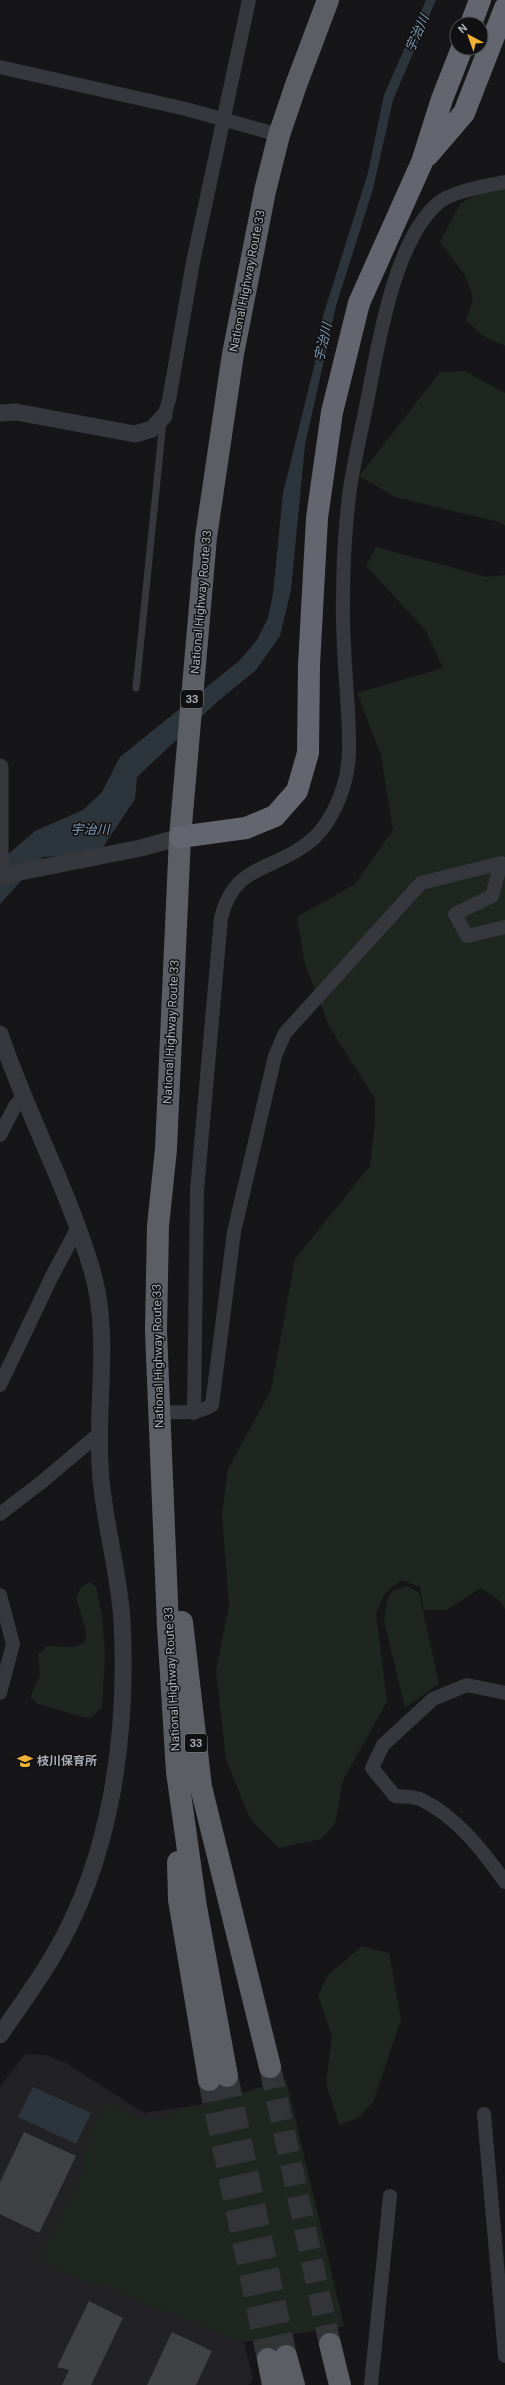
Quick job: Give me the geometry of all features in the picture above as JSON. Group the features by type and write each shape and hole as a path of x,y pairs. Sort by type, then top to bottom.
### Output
{"highway":[{"name":"National Highway Route 33","path":"218,2078 179,1900 178,1772 168,1626 156,1331 158,1226 166,1149 180,837 206,537 246,280 279,135 328,0"},
{"path":"474,16 480,0"},
{"path":"422,162 464,113 505,8"},
{"path":"180,837 246,828 275,816 297,791 308,753 309,665 317,518 332,412 359,303 422,162 442,99 459,56"},
{"name":"33","path":"159,1412 202,1787 270,2066"},
{"path":"330,2344 340,2385"},
{"path":"273,2385 277,2357 294,2385"}],"street":[{"path":"0,413 16,412 135,434 152,429 164,416 169,400 193,262 249,0"},
{"path":"0,67 186,109 279,135"},
{"path":"194,1412 198,1183 222,912 225,900 237,884 250,873 307,844 319,833 334,811 345,781 350,754 343,600 349,496 383,324 403,260 420,224 437,203 463,192 505,182"},
{"path":"0,767 0,876 141,848 180,837"},
{"path":"159,1412 202,1411 212,1405 234,1232 275,1056 285,1033 421,883 501,863 492,896 455,914 467,936 505,927"},
{"path":"0,1034 92,1270 101,1314 101,1479 122,1618 122,1704 119,1741 112,1790 98,1849 70,1921 53,1955 0,2035"},
{"path":"0,1135 15,1106 24,1096"},
{"path":"0,1385 77,1229"},
{"path":"0,1514 43,1481 101,1432"},
{"path":"0,1595 13,1644 0,1693"},
{"path":"505,1693 468,1685 433,1699 383,1745 372,1768 395,1796 421,1799 457,1824 492,1863 505,1882"},
{"path":"484,2114 505,2356"},
{"path":"371,2385 390,2196"}],"lane":[{"path":"136,688 164,416"}],"shaded area":[{"path":"505,186 505,346 488,339 466,321 473,298 466,277 440,242 460,204 479,193"},
{"path":"465,371 505,393 505,526 499,522 395,497 359,476 440,372"},
{"path":"376,547 487,577 505,575 505,1609 499,1600 481,1588 446,1610 424,1610 420,1587 401,1580 385,1593 376,1613 387,1702 343,1780 335,1824 321,1839 279,1848 250,1819 226,1759 216,1671 229,1605 222,1515 228,1469 271,1390 295,1259 370,1166 375,1122 375,1099 329,1026 305,964 297,917 355,884 393,830 381,755 357,693 443,668 426,631 366,566"},
{"path":"89,1582 96,1587 102,1615 105,1655 102,1707 90,1719 38,1704 30,1697 40,1676 38,1654 47,1646 75,1647 85,1642 86,1631 76,1599 80,1588"},
{"path":"407,1586 419,1593 439,1684 405,1708 384,1621 387,1601 392,1591"},
{"path":"362,1946 389,1953 401,2019 373,2102 358,2118 339,2125 326,2083 332,2037 318,1995 328,1975"},
{"path":"25,2054 45,2055 66,2063 144,2113 204,2104 286,2080 344,2326 244,2342 253,2379 248,2385 0,2385 0,2087"},
{"path":"286,2080 344,2326 244,2342 39,2262 84,2170 84,2150 104,2100 145,2121"}],"water":[{"name":"宇治川","path":"426,0 436,0 393,100 373,189 336,306 305,445 291,590 280,636 256,670 218,701 137,777 135,799 103,847 73,855 43,857 0,904 0,861 35,831 83,810 102,792 120,757 239,661 257,640 268,618 273,594 283,493 316,358 322,319 368,173 384,95"},
{"path":"33,2087 91,2113 76,2144 18,2117"}],"building":[{"path":"24,2132 76,2156 39,2233 0,2214 0,2182"},
{"path":"89,2301 123,2318 91,2385 62,2385 69,2370 57,2367"},
{"path":"172,2332 212,2351 196,2385 147,2385"}],"tunnel":[{"path":"270,2067 330,2344"},
{"path":"227,2076 286,2356"},
{"path":"209,2080 268,2359"}],"place":[{"name":"枝川保育所","path":"25,1761"}]}
